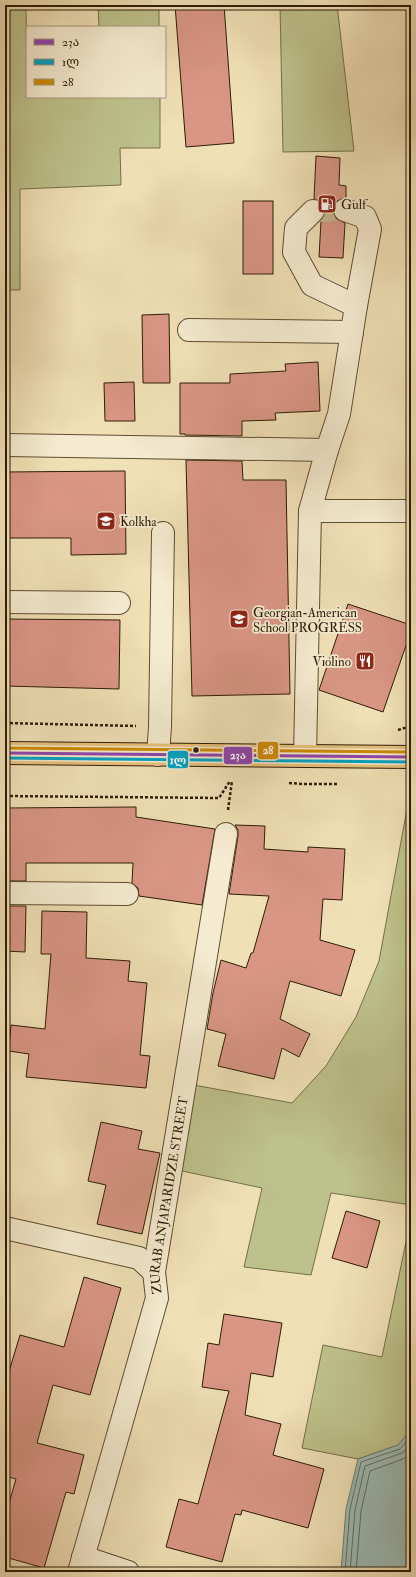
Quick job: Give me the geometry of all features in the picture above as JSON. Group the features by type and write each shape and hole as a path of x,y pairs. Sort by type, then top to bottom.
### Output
{"main road":[{"path":"5,753 410,757"}],"street":[{"path":"305,756 307,722 310,511 339,414 370,229 365,216 345,210"},
{"path":"314,211 296,228 294,252 312,286 356,306"},
{"path":"188,330 352,332"},
{"path":"5,445 327,450"},
{"path":"310,511 411,511"},
{"path":"158,755 160,727 163,533"},
{"path":"5,602 119,603"},
{"name":"ZURAB ANJAPARIDZE STREET","path":"81,1564 157,1298 154,1272 226,834"},
{"path":"5,893 127,894"},
{"path":"5,1228 139,1258 154,1272"},
{"path":"81,1564 128,1572"}],"path":[{"path":"5,796 219,798 232,778 226,834"},
{"path":"287,783 340,784"}],"green space":[{"path":"5,5 26,5 26,98 160,98 160,148 120,148 121,185 20,189 20,290 5,290"},
{"path":"98,5 159,5 159,26 99,26"},
{"path":"280,5 337,5 354,151 283,152"},
{"path":"409,798 411,798 411,1205 331,1193 311,1275 244,1267 262,1188 168,1168 183,1083 292,1103 326,1066 356,1017 379,961"},
{"path":"411,1218 411,1430 398,1445 358,1459 302,1448 323,1345 382,1357"}],"water":[{"path":"411,1430 411,1572 341,1572 346,1509 358,1459 398,1445"}],"building":[{"path":"175,5 224,5 234,143 186,147"},
{"path":"316,156 340,158 339,185 346,186 346,198 337,201 333,206 333,212 336,218 345,223 343,258 319,257 321,221 325,215 325,208 322,202 314,199"},
{"path":"243,201 273,201 273,274 243,274"},
{"path":"169,314 170,383 143,383 142,315"},
{"path":"318,362 320,411 275,413 276,420 242,421 242,436 180,434 180,383 230,383 230,374 286,371 285,364"},
{"path":"134,382 135,421 105,421 104,383"},
{"name":"Georgian-American School PROGRESS","path":"186,460 242,461 243,480 286,480 290,694 192,696"},
{"path":"125,471 126,554 71,555 71,538 5,538 5,472"},
{"name":"Violino","path":"348,604 411,625 411,631 383,712 319,690"},
{"path":"5,619 120,620 119,689 5,686"},
{"path":"136,807 136,817 215,829 202,905 139,896 138,888 132,883 133,863 26,863 26,881 5,881 5,808"},
{"path":"235,825 265,826 264,849 308,852 308,847 345,849 342,900 323,899 320,940 355,950 341,996 290,981 280,1019 310,1034 299,1057 282,1048 274,1079 218,1066 226,1034 207,1029 213,993 221,960 246,968 251,953 253,953 269,896 229,894 238,836 238,830"},
{"path":"5,906 26,906 25,952 5,951"},
{"path":"42,911 87,912 86,958 130,961 128,981 147,983 140,1055 150,1056 146,1088 26,1077 29,1054 9,1051 11,1025 45,1029 51,954 41,954"},
{"path":"101,1122 142,1131 138,1149 160,1153 142,1234 97,1224 106,1185 88,1181"},
{"path":"346,1211 380,1221 367,1268 332,1258"},
{"path":"84,1277 121,1288 90,1395 53,1385 37,1443 84,1455 74,1494 66,1492 44,1568 5,1557 5,1517 16,1479 5,1476 5,1385 20,1335 64,1347"},
{"path":"224,1314 282,1323 273,1377 251,1373 245,1415 281,1424 273,1455 324,1469 308,1528 242,1510 241,1515 235,1514 222,1562 166,1547 179,1499 198,1504 229,1391 202,1387 208,1343 219,1345"}],"tunnel":[{"path":"313,211 345,210"}],"transit line":[{"name":"28","path":"5,748 411,752"},
{"name":"23ა","path":"5,753 411,757"},
{"name":"1ლ","path":"5,758 411,762"}],"place":[{"name":"Gulf","path":"327,204"},
{"name":"Kolkha","path":"106,521"},
{"name":"Georgian-American School PROGRESS","path":"239,619"},
{"name":"Violino","path":"365,661"}]}
